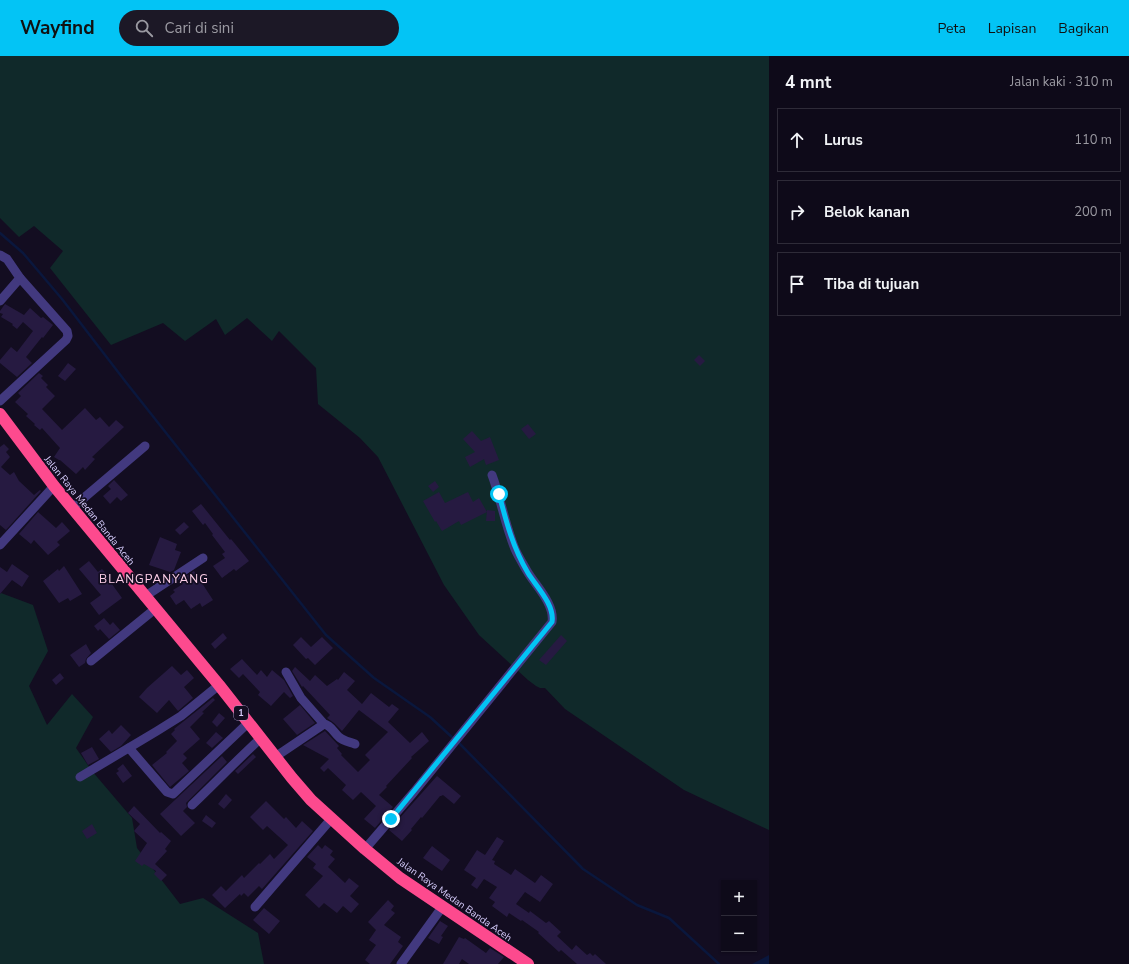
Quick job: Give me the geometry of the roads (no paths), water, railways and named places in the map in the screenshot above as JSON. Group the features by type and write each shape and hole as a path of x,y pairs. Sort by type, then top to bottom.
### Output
{"highway":[{"name":"Jalan Raya Medan Banda Aceh","path":"0,414 54,486 219,685 311,800 400,878 528,964"}],"street":[{"path":"0,255 7,259 20,278 67,331 68,336 66,340 0,401"},
{"path":"0,301 20,278"},
{"path":"72,508 145,446"},
{"path":"365,848 462,734 540,635 551,624 553,618 546,598 515,550 499,494 492,476"},
{"path":"0,545 54,486"},
{"path":"144,596 203,558"},
{"path":"91,661 155,609"},
{"path":"286,672 301,698 324,724 328,725 338,737 355,744"},
{"path":"80,777 181,716 219,685"},
{"path":"130,748 166,792 173,794 248,722"},
{"path":"275,756 324,724"},
{"path":"192,805 214,785 236,760 261,738"},
{"path":"255,908 332,818"},
{"path":"401,964 443,906"}],"water":[{"path":"769,955 769,964 752,964"}],"waterway":[{"path":"0,233 23,253 62,299 326,635 374,678 430,717 454,739"},
{"path":"458,742 583,869 637,905 669,918 719,964"}],"district":[{"name":"BLANGPANYANG","path":"154,579"}]}
